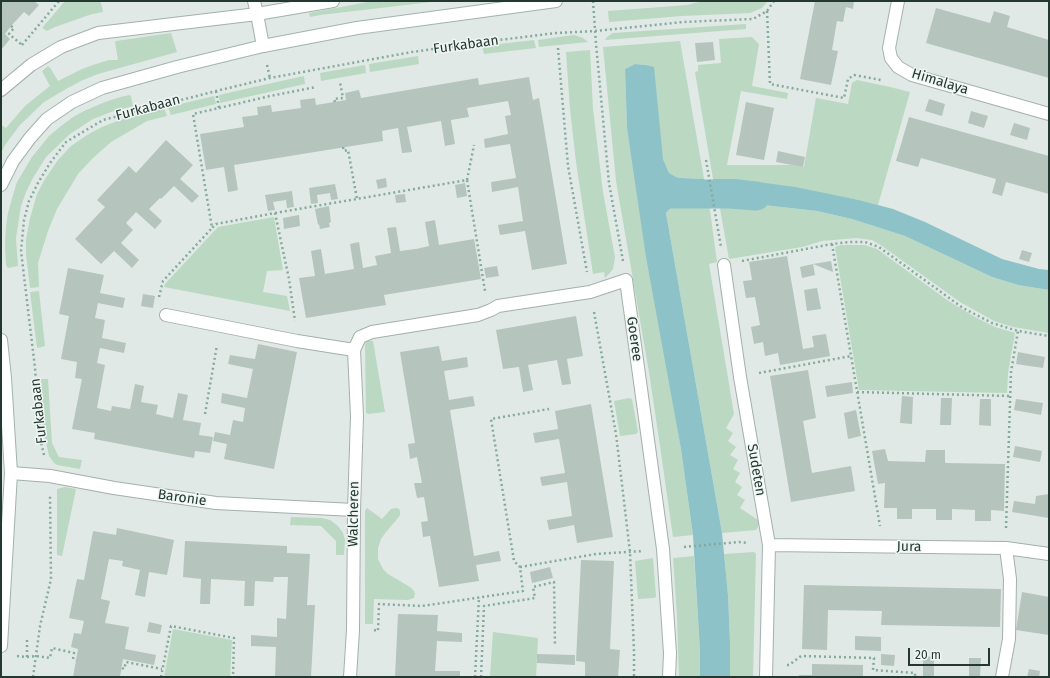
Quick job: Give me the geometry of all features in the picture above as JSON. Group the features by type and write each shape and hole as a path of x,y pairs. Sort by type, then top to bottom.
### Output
{"street":[{"path":"254,1 262,46"},
{"path":"1,90 31,65 61,48 98,33 257,14 333,1"},
{"path":"1,185 13,161 30,138 48,119 72,102 102,88 177,67 262,46 357,28 556,1"},
{"path":"889,48 898,1"},
{"name":"Himalaya","path":"889,48 891,58 898,67 912,75 1049,114"},
{"name":"Sudeten","path":"724,265 740,377 769,545 766,671"},
{"path":"166,315 298,341 354,350 360,337 372,332 478,315 498,306 590,292 626,280"},
{"name":"Goeree","path":"626,280 663,549 670,653 669,677"},
{"path":"1,340 11,474 1,646"},
{"name":"Walcheren","path":"350,677 353,630 354,510 357,416 354,350"},
{"name":"Baronie","path":"11,474 50,476 114,488 216,503 354,510"},
{"name":"Jura","path":"769,545 1006,548 1049,554"},
{"path":"1002,677 1009,639 1010,579 1006,548"}],"path":[{"path":"18,49 59,1"},
{"path":"593,1 609,183 626,280"},
{"path":"774,1 767,11 770,84 844,98 848,79 854,75 883,81 889,48"},
{"name":"Furkabaan","path":"33,677 40,626 51,579 50,476 40,438 35,368 20,251 24,220 29,201 50,163 66,142 103,120 270,78 412,52 491,41 556,33 595,31 683,22 753,19 767,11"},
{"path":"12,26 14,28 8,34 22,45"},
{"path":"558,48 568,166 616,434 630,552 634,677"},
{"path":"335,102 334,99 343,98 340,82"},
{"path":"212,228 193,114 316,87"},
{"path":"216,91 219,108"},
{"path":"474,145 467,180 488,311"},
{"path":"343,147 344,151 348,150 357,199"},
{"path":"706,160 724,265 832,244 865,242 879,247 963,308 992,323 1018,331 1049,336"},
{"path":"166,315 155,314 163,281 216,224 467,180"},
{"path":"275,213 289,279 298,341"},
{"path":"832,244 883,546"},
{"path":"205,414 221,326"},
{"path":"1006,548 1011,372 1018,331"},
{"path":"740,377 851,356"},
{"path":"857,392 1010,396"},
{"path":"353,630 378,630 379,604 422,606 523,591 520,566 514,561 491,419 549,409"},
{"path":"684,547 738,542"},
{"path":"520,566 596,554 663,549"},
{"path":"481,677 484,606 535,598 533,587 554,582 555,646"},
{"path":"474,677 479,597"},
{"path":"161,677 171,626 234,638 233,677"},
{"path":"27,656 50,658 52,648 74,653 73,660 76,660"},
{"path":"766,671 789,666 801,656 874,658 873,670 915,673 915,677"},
{"path":"122,668 124,669 126,662 162,670"}],"green space":[{"path":"65,1 99,1 103,12 92,14 47,31 42,28"},
{"path":"373,1 440,1 310,17 309,13"},
{"path":"703,1 768,1 762,8 750,13 682,16 609,22 608,11 687,5"},
{"path":"746,24 746,29 605,40 613,33"},
{"path":"171,33 177,52 98,74 66,89 44,102 20,125 1,153 1,125 6,128 25,106 50,86 42,71 48,66 58,81 93,65 109,60 118,60 116,41"},
{"path":"574,35 583,38 588,42 539,47 538,40"},
{"path":"752,37 759,44 752,86 788,93 787,99 741,91 727,165 792,165 804,167 816,98 848,104 852,83 857,80 910,92 878,205 859,200 736,179 713,179 695,72 698,71 698,65 721,63 719,39"},
{"path":"534,40 536,48 484,54 482,46"},
{"path":"680,41 704,179 680,178 669,173 663,159 645,65 635,64 625,69 627,128 681,449 693,535 673,537 649,372 616,181 603,47"},
{"path":"590,50 593,109 603,192 615,257 613,269 605,278 604,272 593,274 576,162 566,52"},
{"path":"418,56 419,64 370,72 369,64"},
{"path":"365,65 366,73 321,81 320,73"},
{"path":"304,76 305,84 220,103 219,95"},
{"path":"129,95 131,96 133,106 93,119 70,134 46,157 33,178 21,206 16,238 18,266 8,268 6,265 5,246 8,213 17,182 32,157 49,136 73,117 105,102"},
{"path":"214,96 216,104 171,115 168,107"},
{"path":"164,108 167,116 147,121 111,142 78,174 57,209 48,231 38,263 39,287 30,288 26,240 30,218 37,194 58,160 71,146 102,127 120,120"},
{"path":"675,203 709,203 717,262 709,264 734,414 726,428 733,433 728,441 736,447 730,455 738,460 733,469 740,473 735,482 742,487 737,495 745,500 740,508 758,520 758,527 756,530 722,533 666,213"},
{"path":"719,203 763,205 817,211 852,219 905,236 992,277 1018,285 1049,290 1049,333 1013,327 994,321 960,302 872,240 856,238 822,241 802,247 729,259"},
{"path":"274,217 283,270 267,271 263,292 287,296 290,311 164,287 165,284 218,227"},
{"path":"841,245 865,245 877,249 947,300 995,327 1015,333 1008,373 1007,393 859,390 835,247"},
{"path":"39,291 45,346 37,348 30,292"},
{"path":"366,341 373,341 385,412 366,413"},
{"path":"40,379 48,379 52,443 59,457 82,460 80,469 57,465 49,456 44,433"},
{"path":"629,398 632,399 638,432 636,434 620,436 614,401"},
{"path":"65,487 76,489 62,556 57,555 57,489"},
{"path":"367,508 382,519 391,509 399,509 400,515 381,539 378,548 378,559 383,569 388,574 410,587 415,594 414,598 408,600 374,599 373,624 365,624 365,511"},
{"path":"291,517 322,518 330,520 338,526 343,533 345,540 344,555 336,555 336,541 321,526 290,525"},
{"path":"754,552 756,554 753,677 730,677 728,595 724,554"},
{"path":"694,556 700,651 700,677 679,677 673,558"},
{"path":"653,558 656,597 638,599 635,561"},
{"path":"173,629 232,640 230,677 164,677"},
{"path":"493,632 538,638 536,677 490,677"}],"water":[{"path":"635,64 654,67 663,159 669,173 680,178 704,179 709,203 675,203 666,213 722,533 728,595 730,677 700,677 700,651 693,535 681,449 646,257 627,128 625,69"},
{"path":"713,179 736,179 795,187 859,200 893,209 925,222 1002,259 1039,269 1049,270 1049,290 1018,285 992,277 905,236 852,219 817,211 763,205 719,203"}],"building":[{"path":"1,1 34,1 39,5 29,16 24,12 11,26 5,34 10,39 1,50"},
{"path":"815,1 854,1 853,9 846,7 843,22 837,21 832,50 838,51 831,85 800,79"},
{"path":"936,8 990,23 994,11 1010,16 1007,27 1049,40 1049,78 926,43"},
{"path":"713,42 715,60 697,62 695,43"},
{"path":"529,77 533,100 539,98 567,264 532,270 525,231 500,235 498,225 523,221 518,187 492,192 491,182 516,178 510,144 485,148 484,139 508,134 505,116 511,115 508,101 467,108 469,117 451,120 455,144 445,146 441,121 407,127 412,152 402,153 398,128 382,131 383,141 234,165 238,190 234,191 228,192 224,167 206,170 200,134 244,127 242,117 258,115 257,107 271,105 272,112 301,108 300,100 315,98 316,105 346,100 345,93 359,90 361,98 478,78 479,85"},
{"path":"929,99 945,104 942,116 925,111"},
{"path":"746,102 774,108 764,160 736,155"},
{"path":"971,111 988,116 984,128 968,123"},
{"path":"909,117 1049,156 1049,194 1006,182 1002,196 992,193 996,179 921,158 918,167 896,161"},
{"path":"1014,123 1030,128 1027,140 1010,135"},
{"path":"166,140 193,165 180,179 199,196 192,203 174,186 149,209 162,221 155,229 136,212 126,223 133,230 121,243 139,260 132,268 114,251 101,264 75,239 105,207 97,200 129,166 136,173"},
{"path":"778,151 805,157 803,167 776,162"},
{"path":"386,178 387,187 378,189 376,180"},
{"path":"465,183 467,196 457,198 455,185"},
{"path":"335,184 338,199 331,200 330,193 317,195 318,203 311,204 309,188"},
{"path":"292,191 294,207 287,208 286,200 273,202 275,210 268,211 265,195"},
{"path":"405,194 406,202 396,203 395,195"},
{"path":"329,206 331,222 329,223 330,227 320,229 315,209"},
{"path":"299,215 300,226 284,229 283,218"},
{"path":"435,220 439,245 474,239 481,279 384,295 386,305 306,318 299,278 315,276 311,251 321,249 325,274 354,269 350,244 359,242 363,268 377,265 375,256 391,253 387,228 396,227 400,251 416,249 429,246 425,222"},
{"path":"1022,250 1032,253 1029,262 1019,259"},
{"path":"787,256 803,349 814,347 812,336 826,334 830,356 780,365 778,353 765,356 763,342 754,344 751,327 760,325 755,297 746,298 743,281 752,280 749,262"},
{"path":"831,261 833,272 813,264"},
{"path":"813,264 815,275 802,278 800,267"},
{"path":"497,266 499,276 486,278 484,268"},
{"path":"68,268 104,275 100,293 125,298 123,308 98,303 95,318 105,320 102,338 126,343 124,353 100,348 97,363 105,365 97,408 111,411 112,406 130,409 135,384 144,386 141,402 158,405 156,414 173,418 178,393 188,395 183,420 201,423 199,435 213,437 210,453 195,451 194,458 94,439 95,433 72,429 82,379 75,378 77,362 61,359 69,316 59,314"},
{"path":"817,288 821,309 807,311 804,290"},
{"path":"143,294 155,296 153,308 141,306"},
{"path":"576,316 583,356 567,359 571,384 562,385 557,360 528,365 533,390 523,392 519,367 503,369 496,330"},
{"path":"258,344 297,352 274,469 224,459 227,444 213,441 215,432 230,435 233,420 243,422 245,408 221,403 222,393 247,398 253,369 228,364 230,355 255,359"},
{"path":"439,346 442,361 467,357 468,367 444,371 449,400 473,396 475,406 450,410 474,556 499,551 501,561 476,565 479,581 439,587 430,536 423,537 421,522 428,521 424,497 417,498 414,483 422,483 417,457 410,459 408,444 415,443 400,352"},
{"path":"1018,352 1045,357 1043,368 1016,364"},
{"path":"808,370 816,418 803,421 812,473 851,466 855,491 791,502 770,376"},
{"path":"852,382 853,393 827,397 825,386"},
{"path":"902,396 913,397 912,424 900,423"},
{"path":"941,398 952,398 951,425 940,425"},
{"path":"980,399 991,399 991,426 979,425"},
{"path":"1016,399 1043,403 1041,415 1014,410"},
{"path":"591,404 613,537 577,543 574,525 549,530 547,520 572,516 567,482 542,486 540,477 565,473 559,439 535,443 533,433 558,429 555,411"},
{"path":"856,410 861,436 848,439 844,413"},
{"path":"1015,446 1042,451 1040,462 1013,457"},
{"path":"885,449 888,461 925,462 926,450 945,450 946,463 1005,464 1004,511 991,510 991,521 975,521 975,510 952,509 952,520 936,520 936,509 912,509 912,519 897,519 897,508 884,508 885,483 878,484 872,451"},
{"path":"1049,494 1049,518 1012,512 1014,501 1035,504 1036,496"},
{"path":"117,528 174,540 167,575 149,572 145,597 135,595 140,570 122,566 123,561 109,559 101,599 110,601 105,623 129,627 125,649 156,655 154,665 123,659 120,677 73,677 78,649 71,647 74,633 81,634 84,621 69,618 77,579 84,580 93,531 116,535"},
{"path":"185,541 287,546 287,553 310,554 307,605 315,605 311,677 275,677 276,647 251,646 251,635 277,637 277,618 286,619 288,577 274,577 273,582 255,581 254,606 244,606 245,581 211,579 210,604 200,604 201,579 183,577"},
{"path":"581,560 614,561 610,649 620,650 618,677 585,677 585,662 576,661"},
{"path":"550,567 553,578 532,583 530,572"},
{"path":"804,585 1001,589 1000,627 881,625 882,611 828,610 827,650 802,649"},
{"path":"1022,592 1049,597 1049,635 1016,630"},
{"path":"398,614 438,615 437,631 462,633 462,642 437,641 435,671 460,671 460,677 395,677"},
{"path":"149,622 162,625 160,634 147,632"},
{"path":"855,636 881,637 881,651 855,650"},
{"path":"537,654 575,655 575,665 537,663"},
{"path":"881,654 895,655 894,666 881,665"},
{"path":"923,656 934,657 934,677 923,677"},
{"path":"969,658 981,658 980,677 969,677"},
{"path":"812,664 863,665 863,677 799,677 799,675 812,675"},
{"path":"1029,669 1040,671 1039,677 1027,677"}],"waterway":[{"path":"667,194 730,194 756,196"}]}
